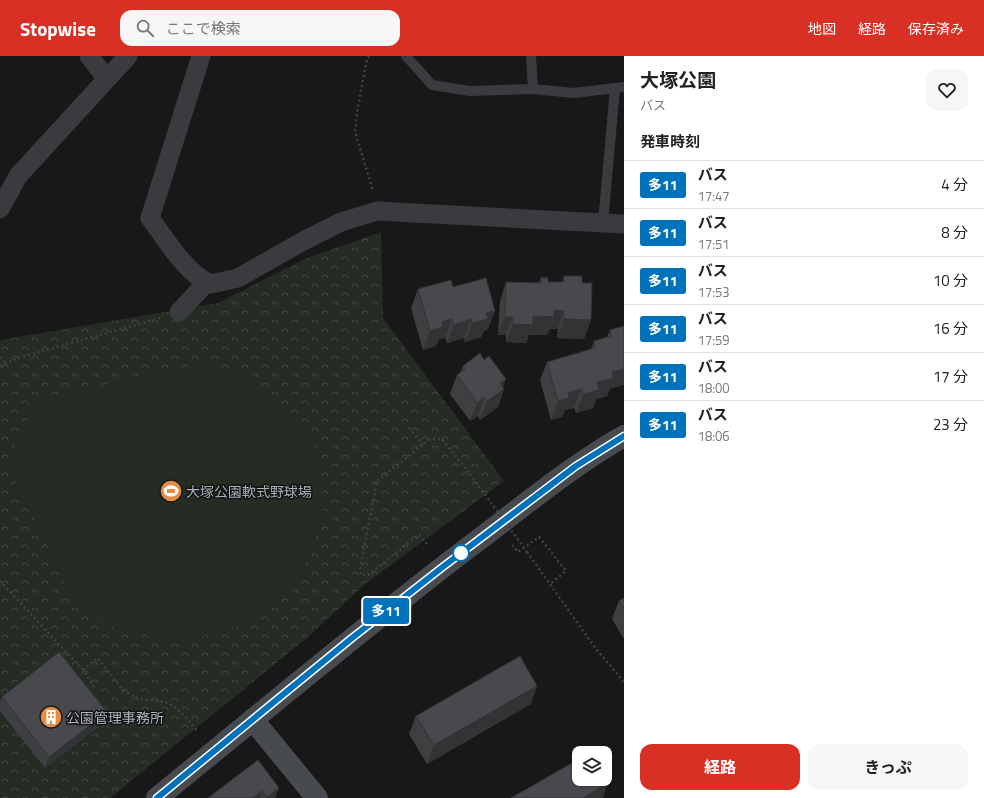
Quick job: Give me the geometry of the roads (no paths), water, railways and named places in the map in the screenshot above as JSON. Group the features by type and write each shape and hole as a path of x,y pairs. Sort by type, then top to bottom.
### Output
{"street":[{"path":"89,56 107,79"},
{"path":"0,209 18,176 128,56"},
{"path":"201,56 150,218 191,271 211,284 238,278 305,240 341,222 377,211 624,224"},
{"path":"179,312 207,282"},
{"path":"157,798 352,638 450,561 576,466 624,436"},
{"path":"253,720 317,798"}],"lane":[{"path":"406,56 432,85 470,91 533,89 574,92 619,88 603,223"},
{"path":"532,56 533,89"}],"place":[{"name":"大塚公園軟式野球場","path":"171,491"},
{"name":"公園管理事務所","path":"51,717"}]}
